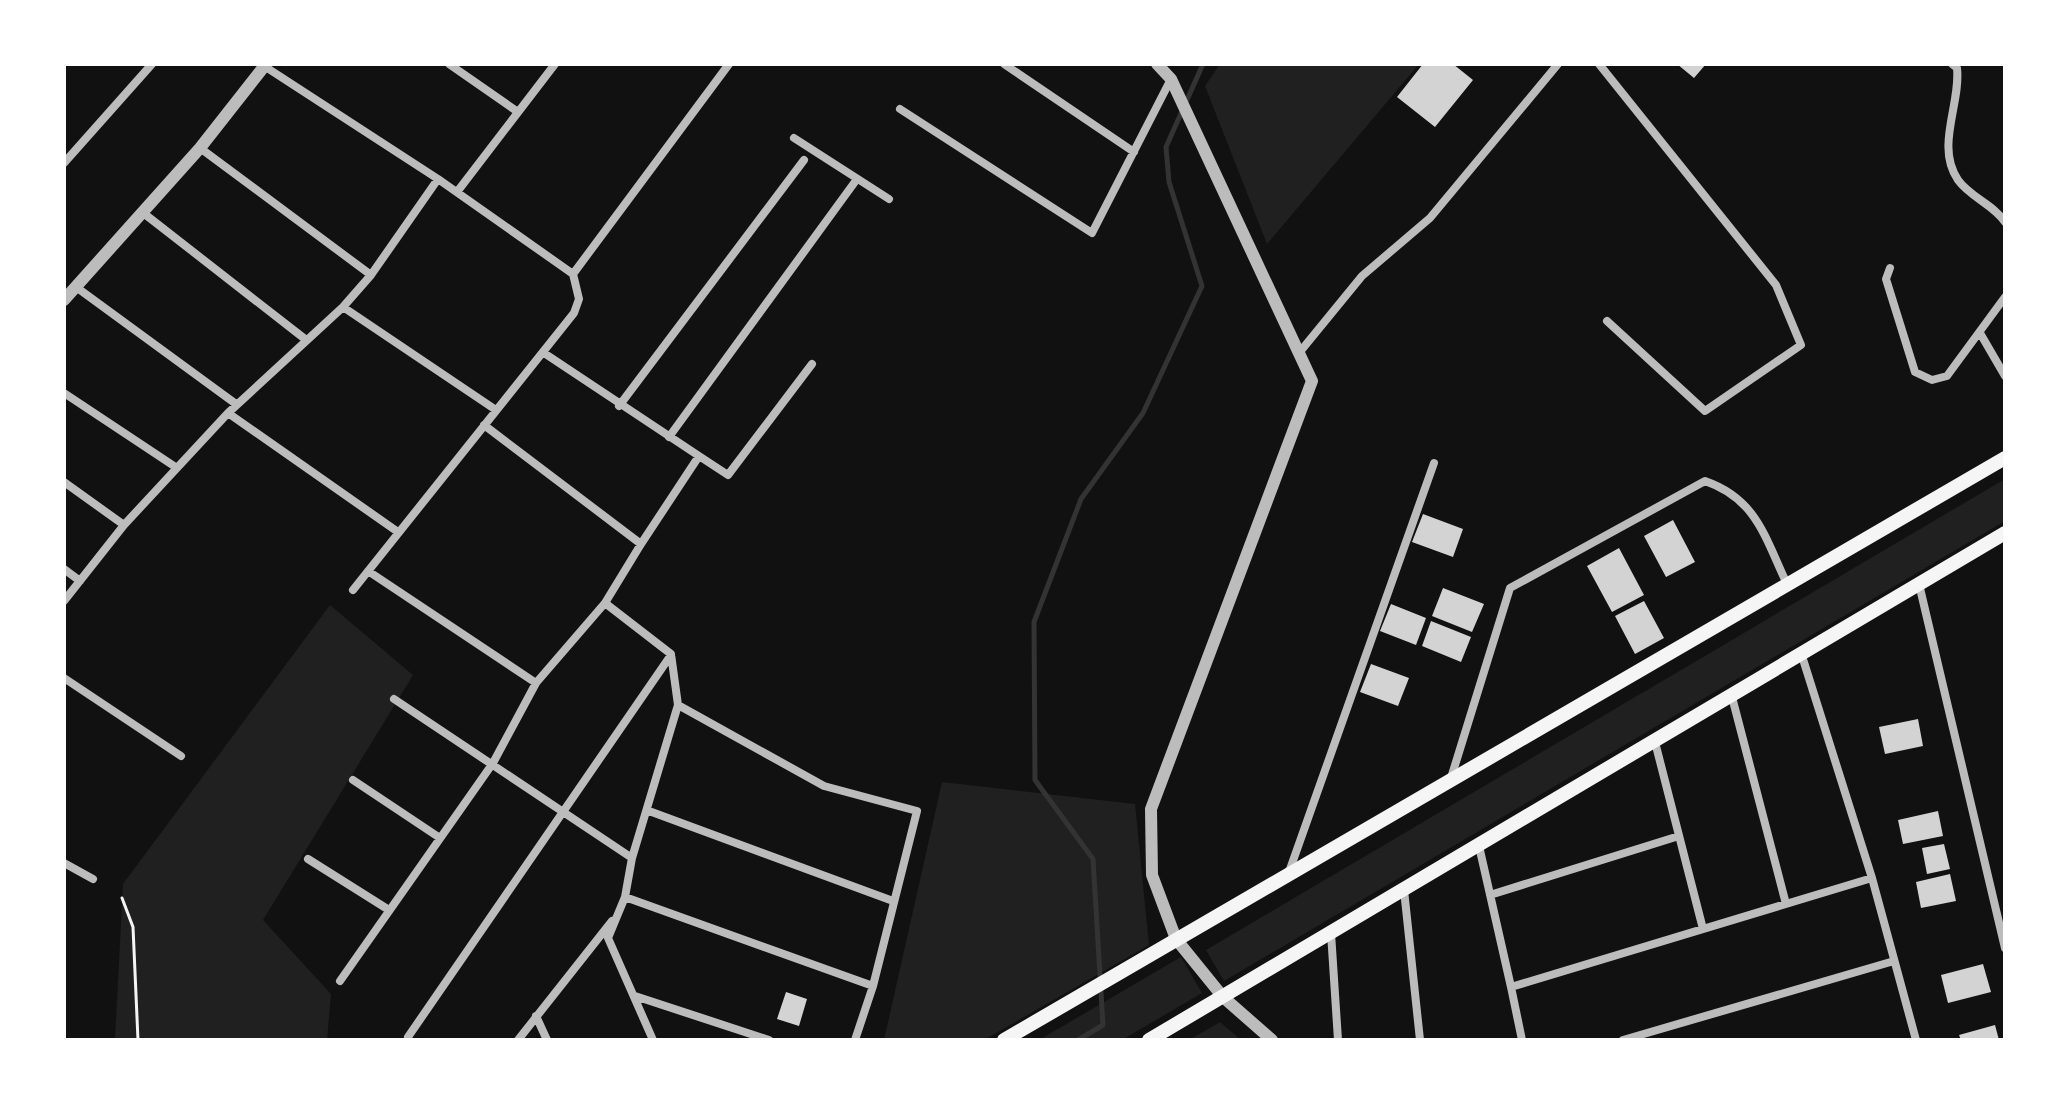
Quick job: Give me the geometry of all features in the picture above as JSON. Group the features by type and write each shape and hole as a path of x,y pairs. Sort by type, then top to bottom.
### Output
{"main road":[{"path":"1004,1040 2005,458"},
{"path":"1149,1040 2005,533"}],"street":[{"path":"64,163 152,64"},
{"path":"449,64 518,112"},
{"path":"457,192 555,64"},
{"path":"573,274 729,64"},
{"path":"1004,64 1134,152"},
{"path":"1157,64 1171,80 1312,381 1151,809 1152,875 1176,939 1223,997 1272,1040"},
{"path":"1299,353 1362,276 1430,218 1558,64"},
{"path":"1599,64 1776,285 1801,345 1705,411 1607,321"},
{"path":"1952,64 1957,68 1960,90 1949,130 1950,155 1958,179 2005,222"},
{"path":"64,300 200,148 263,65 438,179 573,274 579,299 574,313 353,590"},
{"path":"900,109 1092,233 1171,80"},
{"path":"794,138 889,199"},
{"path":"200,148 371,275"},
{"path":"619,406 804,160"},
{"path":"64,601 124,525 236,404 343,307 371,275 438,179"},
{"path":"669,437 857,179"},
{"path":"142,212 305,339"},
{"path":"1890,268 1886,279 1915,372 1932,380 1947,376 2005,297"},
{"path":"76,287 236,404"},
{"path":"343,307 496,410"},
{"path":"1980,333 2005,376"},
{"path":"544,353 619,406 728,475 812,364"},
{"path":"64,393 177,468"},
{"path":"228,413 398,532"},
{"path":"484,425 641,544"},
{"path":"340,981 493,763 536,683 605,603 699,456"},
{"path":"1289,873 1434,463"},
{"path":"1451,779 1510,588 1705,481 1728,489 1745,503 1787,584"},
{"path":"64,482 124,525"},
{"path":"64,569 80,581"},
{"path":"368,571 536,683"},
{"path":"1919,584 2005,948"},
{"path":"518,1040 614,917 625,897 632,858 649,811 678,705 671,654 605,603"},
{"path":"408,1037 671,654"},
{"path":"1802,656 1872,878 1916,1040"},
{"path":"64,678 181,756"},
{"path":"1732,697 1786,904"},
{"path":"394,699 632,858"},
{"path":"678,705 824,786 917,811 873,986 855,1040"},
{"path":"1655,742 1703,929"},
{"path":"353,780 440,838"},
{"path":"649,811 893,901"},
{"path":"1490,895 1679,836"},
{"path":"1479,846 1522,1040"},
{"path":"308,859 389,910"},
{"path":"64,863 93,879"},
{"path":"1511,987 1872,878"},
{"path":"1404,890 1420,1040"},
{"path":"625,897 873,986"},
{"path":"1992,900 2005,898"},
{"path":"614,917 608,938 653,1040"},
{"path":"1331,933 1338,1040"},
{"path":"1623,1040 1894,961"},
{"path":"635,996 769,1040"},
{"path":"536,1016 547,1040"}],"path":[{"path":"122,898 133,927 138,1040"}],"shaded area":[{"path":"1220,64 1419,64 1267,244 1205,86"},
{"path":"2005,479 2005,521 1224,981 1206,950"},
{"path":"330,605 413,675 263,920 331,994 327,1040 115,1040 123,884"},
{"path":"942,782 1135,804 1149,945 984,1040 884,1040"},
{"path":"1181,957 1202,993 1122,1040 1039,1040"},
{"path":"1220,1022 1241,1040 1189,1040"}],"building":[{"path":"1423,64 1453,64 1473,80 1435,127 1397,97"},
{"path":"1677,64 1706,64 1694,78"},
{"path":"1423,514 1463,529 1453,557 1412,542"},
{"path":"1673,520 1695,562 1666,577 1644,536"},
{"path":"1619,548 1644,595 1612,612 1587,566"},
{"path":"1443,588 1484,604 1472,632 1432,616"},
{"path":"1644,601 1664,638 1635,654 1615,616"},
{"path":"1391,604 1426,618 1416,645 1380,631"},
{"path":"1431,621 1471,637 1461,662 1422,646"},
{"path":"1371,664 1409,678 1398,706 1360,692"},
{"path":"1918,719 1923,746 1885,754 1879,727"},
{"path":"1938,811 1943,836 1903,844 1898,820"},
{"path":"1944,844 1950,869 1927,874 1922,848"},
{"path":"1950,874 1956,901 1921,908 1916,882"},
{"path":"1983,964 1991,992 1948,1003 1941,975"},
{"path":"786,992 807,999 799,1026 777,1019"},
{"path":"1995,1025 1999,1040 1961,1040 1959,1035"}],"waterway":[{"path":"1078,1040 1103,1025 1093,859 1035,780 1034,622 1081,499 1143,413 1202,286 1169,182 1166,147 1203,64"}]}
